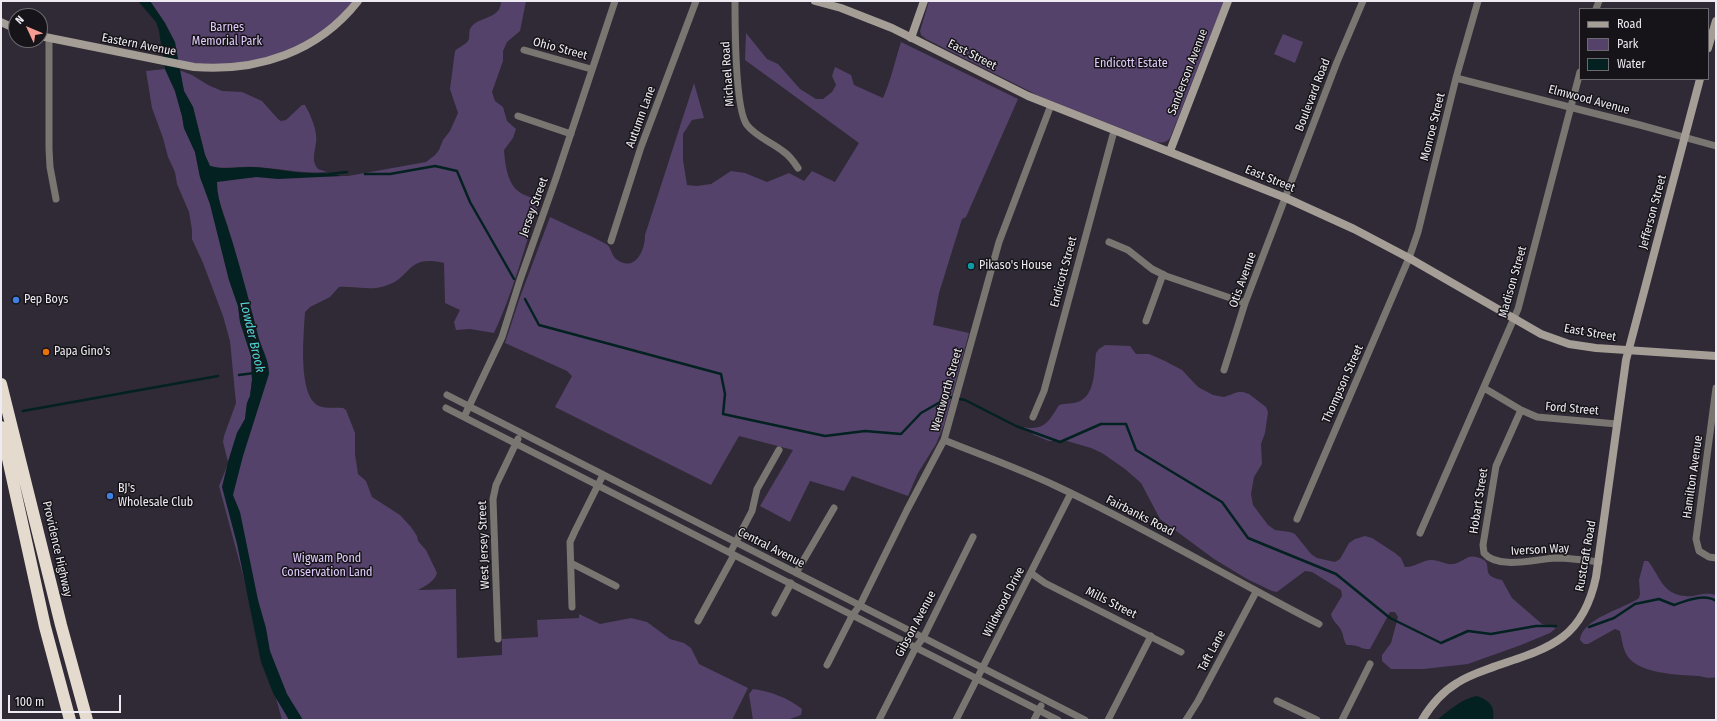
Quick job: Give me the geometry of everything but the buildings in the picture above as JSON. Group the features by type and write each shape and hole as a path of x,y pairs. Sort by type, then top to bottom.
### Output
{"highway":[{"name":"Providence Highway","path":"1,384 62,631 87,720"},
{"path":"1,427 42,614 70,720"}],"main road":[{"name":"Eastern Avenue","path":"49,39 182,65 207,68 252,66 273,60 316,40 337,24 358,1"},
{"name":"East Street","path":"815,1 842,8 892,28 993,80 1050,106 1170,151 1286,198 1354,229 1409,258 1514,320 1541,334 1569,344 1596,348 1716,356"},
{"path":"911,38 924,1"},
{"name":"Sanderson Avenue","path":"1170,151 1228,1"},
{"path":"1709,45 1716,21"},
{"name":"Jefferson Street","path":"1628,351 1700,80"},
{"name":"Rustcraft Road","path":"1422,720 1434,702 1458,682 1481,671 1547,648 1566,635 1580,619 1594,590 1628,351"}],"street":[{"name":"Jersey Street","path":"464,417 502,337 615,1"},
{"name":"Autumn Lane","path":"611,241 641,147 696,1"},
{"name":"Michael Road","path":"735,1 738,89 741,110 746,123 753,132 785,152 798,168"},
{"name":"Boulevard Road","path":"1286,198 1337,62 1362,1"},
{"name":"Monroe Street","path":"1409,258 1426,203 1456,78 1478,1"},
{"path":"49,39 49,149 50,167 56,199"},
{"name":"Ohio Street","path":"524,50 591,69"},
{"name":"Madison Street","path":"1420,533 1514,320 1522,298 1579,76"},
{"name":"Elmwood Avenue","path":"1456,78 1716,146"},
{"name":"Wentworth Street","path":"827,665 852,616 860,605 907,510 944,440 999,242 1050,106"},
{"path":"518,116 570,134"},
{"name":"Endicott Street","path":"1033,417 1044,390 1114,131"},
{"name":"Otis Avenue","path":"1224,370 1245,303 1286,198"},
{"path":"1109,242 1128,250 1152,269 1163,274 1245,303"},
{"name":"Thompson Street","path":"1297,519 1409,258"},
{"path":"1146,321 1163,274"},
{"name":"Ford Street","path":"1484,388 1530,415 1546,419 1617,424"},
{"name":"Hamilton Avenue","path":"1716,388 1696,544 1699,551 1716,558"},
{"name":"Central Avenue","path":"447,395 1085,720"},
{"name":"Central Avenue","path":"446,408 1058,720"},
{"name":"Hobart Street","path":"1484,553 1483,545 1496,466 1521,410"},
{"name":"West Jersey Street","path":"498,639 493,499 496,485 521,433"},
{"name":"Fairbanks Road","path":"944,440 1071,493 1169,543 1256,592 1319,624"},
{"path":"1708,446 1716,447"},
{"path":"698,621 732,554 735,542 752,511 757,489 779,450"},
{"path":"572,606 572,537 603,475"},
{"name":"Wildwood Drive","path":"956,720 1071,493"},
{"path":"796,573 834,508"},
{"name":"Gibson Avenue","path":"879,720 916,647 923,638 973,537"},
{"name":"Iverson Way","path":"1484,553 1492,559 1506,562 1556,558 1599,562"},
{"path":"571,563 616,586"},
{"name":"Mills Street","path":"1031,573 1045,583 1181,652"},
{"path":"775,614 790,583"},
{"name":"Taft Lane","path":"1186,720 1198,701 1256,592"},
{"path":"1108,720 1151,636"},
{"path":"1342,720 1370,664"},
{"path":"1034,720 1044,700"},
{"path":"1277,701 1317,720"}],"green space":[{"name":"Barnes Memorial Park","path":"150,1 358,1 327,32 263,63 178,65 165,23"},
{"name":"Wigwam Pond Conservation Land","path":"501,1 526,1 520,31 507,42 503,51 503,61 492,92 495,101 503,107 507,121 516,129 513,138 504,150 506,166 511,183 518,191 532,198 535,205 538,206 513,287 494,333 470,329 456,330 454,322 460,310 445,303 444,263 431,261 416,264 401,278 385,286 368,288 339,287 330,297 310,307 305,312 303,363 307,390 312,400 319,406 343,408 346,410 355,433 355,454 358,474 366,481 372,497 400,515 411,527 417,536 418,541 426,550 437,573 432,581 418,590 456,589 457,658 502,655 502,639 538,637 537,620 579,618 579,614 600,624 631,618 647,622 670,639 684,643 691,648 699,664 748,688 732,720 282,720 219,486 262,379 228,227 217,194 217,181 256,177 348,176 426,162 439,150 458,113 450,89 455,51 468,41 472,26 498,11"},
{"name":"Endicott Estate","path":"929,1 1224,1 1170,138 1165,142 1156,142 1039,96 926,39 921,35 920,31"},
{"path":"746,33 767,59 778,64 800,89 816,99 823,99 832,92 836,85 832,76 835,67 851,75 854,85 883,98 901,42 1018,99 966,217 962,219 939,293 933,325 969,333 944,425 936,444 918,473 908,496 852,476 844,491 810,481 790,522 760,506 793,450 739,436 711,485 555,407 572,376 567,371 505,343 519,300 550,217 608,245 614,257 622,263 628,264 633,262 641,254 645,235 694,83 704,118 692,120 683,134 683,160 687,185 697,186 711,184 731,171 745,173 767,182 789,173 804,181 812,171 835,182 859,143 745,60"},
{"path":"1283,34 1303,42 1295,63 1274,54"},
{"path":"165,69 175,91 184,128 195,152 200,177 210,204 229,280 238,306 240,322 251,356 252,380 250,396 247,403 245,419 237,433 228,462 223,442 236,403 230,341 223,316 203,263 192,239 189,212 177,184 175,172 168,157 152,108 146,71"},
{"path":"179,70 192,75 208,85 222,91 242,92 262,101 281,121 286,120 302,105 305,105 315,131 315,165 318,169 327,172 308,172 253,167 221,168 210,166 205,155 193,107 184,91"},
{"path":"1105,345 1130,346 1136,354 1149,354 1182,370 1198,387 1213,395 1224,397 1238,392 1243,392 1249,394 1266,407 1268,412 1265,433 1261,444 1262,464 1254,477 1251,494 1253,505 1268,525 1275,530 1295,534 1311,554 1317,558 1335,562 1340,559 1349,543 1355,539 1365,536 1372,538 1395,553 1401,558 1405,567 1432,560 1453,564 1473,556 1483,559 1486,562 1490,575 1494,578 1502,580 1512,598 1542,624 1556,628 1550,633 1521,645 1468,664 1424,669 1391,669 1382,661 1382,655 1391,643 1398,617 1395,612 1390,612 1370,649 1347,645 1341,630 1331,614 1342,596 1341,590 1312,572 1305,571 1277,592 1247,579 1214,559 1160,519 1141,483 1125,469 1102,453 1067,441 1049,441 1034,435 1023,427 1036,428 1046,424 1059,405 1076,403 1084,399 1091,388 1093,381 1096,353"},
{"path":"1644,561 1648,561 1666,588 1677,595 1716,595 1716,677 1709,678 1671,674 1642,667 1634,663 1628,657 1620,631 1615,629 1588,644 1584,644 1580,640 1582,632 1596,620 1639,598 1639,580"},
{"path":"753,689 766,691 785,698 802,709 801,715 787,720 753,720 749,694"}],"water":[{"name":"Lowder Brook","path":"138,1 150,1 165,23 175,42 184,91 193,107 205,155 210,166 225,168 258,167 302,173 341,176 278,179 256,177 217,182 217,190 221,206 232,239 259,339 269,369 269,374 243,456 233,495 240,512 270,651 287,694 303,720 289,720 273,693 261,662 237,544 222,487 237,433 245,419 252,380 251,356 240,322 238,306 229,280 210,204 200,177 195,152 184,128 175,91 165,69 159,31 156,22"},
{"path":"1477,696 1491,705 1493,720 1437,720 1466,699"}],"waterway":[{"path":"365,174 390,174 435,166 457,171 470,202 514,279"},
{"path":"329,174 347,172"},
{"path":"525,299 539,325 721,374 725,394 723,414 825,436 865,431 901,434 921,413 949,397 965,400 1016,426 1060,442 1101,424 1126,424 1136,450 1222,502 1248,538 1336,574 1390,618 1441,643 1468,631 1491,634 1536,626 1556,626"},
{"name":"Lowder Brook","path":"239,375 254,373"},
{"path":"23,411 218,376"},
{"path":"1589,627 1614,618 1635,604 1659,599 1674,605 1701,598 1716,601"}],"place":[{"name":"Pikaso's House","path":"971,266"},
{"name":"Pep Boys","path":"16,300"},
{"name":"Papa Gino's","path":"46,352"},
{"name":"BJ's Wholesale Club","path":"110,496"}]}
